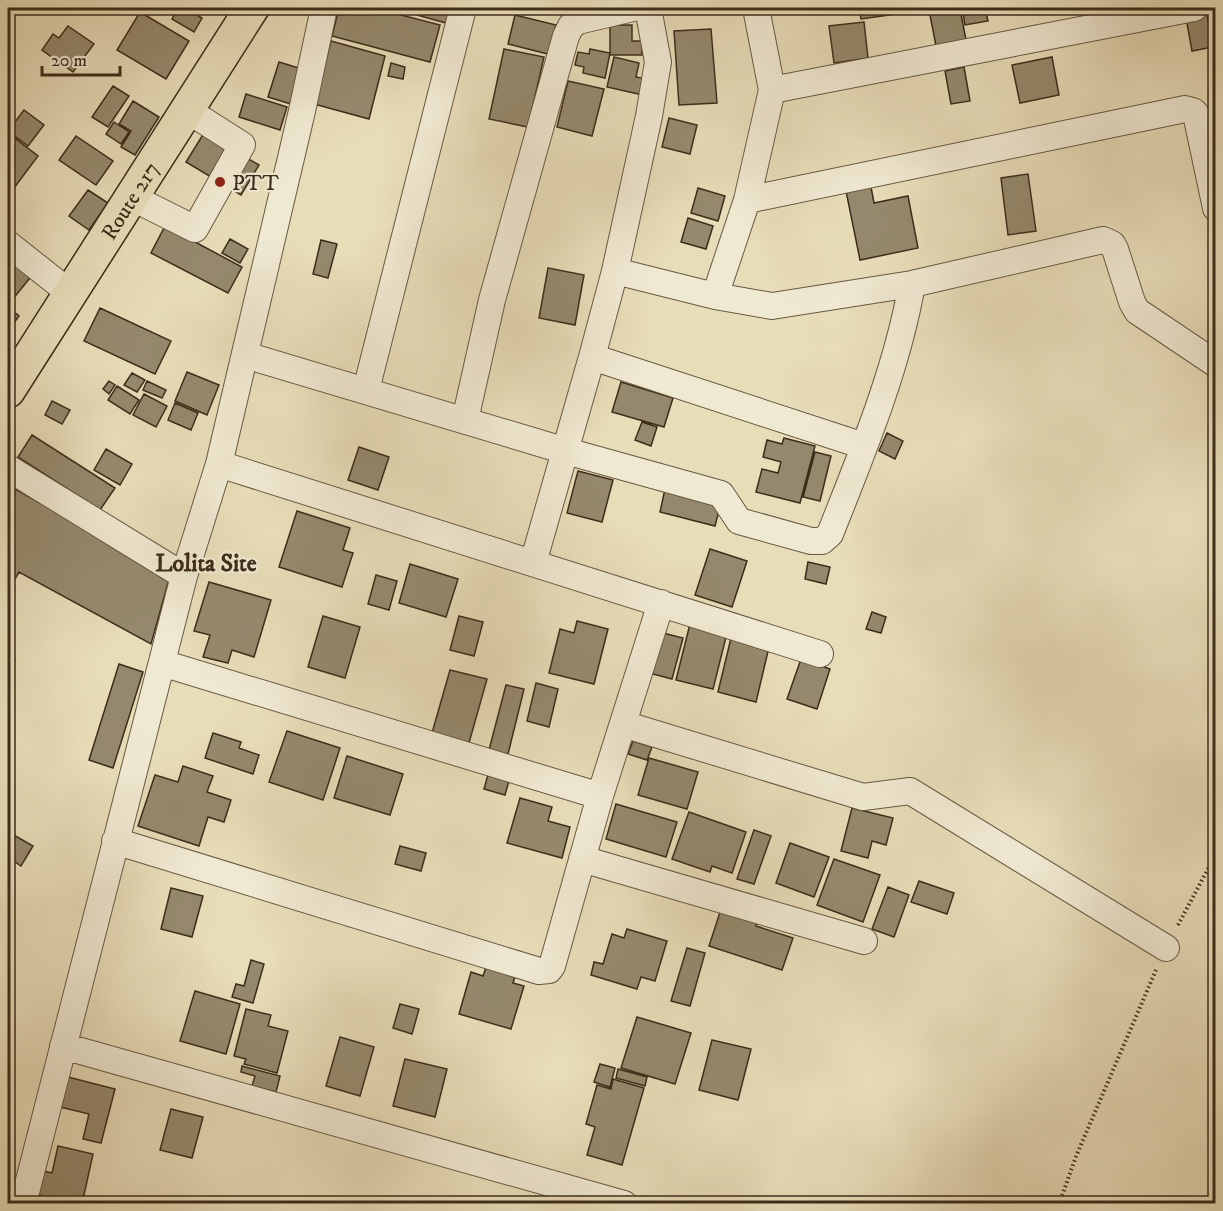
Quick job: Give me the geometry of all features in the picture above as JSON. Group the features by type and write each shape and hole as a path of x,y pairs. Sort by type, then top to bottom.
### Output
{"main road":[{"name":"Route 217","path":"8,392 252,8"}],"street":[{"path":"23,1203 184,576 219,464 324,8"},
{"path":"366,390 462,8"},
{"path":"465,420 492,300 566,36 571,26 578,21 633,8"},
{"path":"533,563 615,271 649,116 658,62 648,8"},
{"path":"716,296 747,200 772,90 756,8"},
{"path":"772,90 1194,8"},
{"path":"747,200 1185,109 1196,114 1212,177 1215,208"},
{"path":"131,197 195,229 242,145 187,110"},
{"path":"615,271 716,296 772,306 912,284 1103,240 1112,244 1115,249 1137,311 1215,364"},
{"path":"8,244 70,293"},
{"path":"244,355 566,451 721,494 739,521 817,542 830,534 864,446 905,327 912,284"},
{"path":"592,357 864,446"},
{"path":"219,464 820,654"},
{"path":"8,468 184,576"},
{"path":"115,841 539,971 549,970 600,796 661,603"},
{"path":"162,663 600,796"},
{"path":"623,724 863,797 910,791 1166,948"},
{"path":"582,859 864,941"},
{"path":"63,1046 624,1203"}],"path":[{"path":"1059,1203 1077,1154 1166,948 1215,854"}],"building":[{"path":"178,8 185,8 202,18 194,32 172,19"},
{"path":"339,8 374,8 440,25 430,62 332,36"},
{"path":"419,8 458,8 453,25 417,15"},
{"path":"859,8 895,8 896,14 861,19"},
{"path":"933,8 945,8 946,12 960,9 966,40 936,46 930,15 934,14"},
{"path":"962,8 985,8 988,21 965,25"},
{"path":"140,12 189,41 166,79 117,50"},
{"path":"515,15 556,25 548,54 508,44"},
{"path":"1207,15 1213,47 1192,51 1186,18"},
{"path":"864,22 868,58 834,63 829,26"},
{"path":"610,25 632,25 632,41 642,41 642,55 610,55"},
{"path":"68,26 94,44 73,72 42,50 53,34 59,38"},
{"path":"711,29 717,103 679,105 674,31"},
{"path":"331,41 385,56 369,119 314,104"},
{"path":"504,49 544,57 528,127 489,119"},
{"path":"590,49 610,53 605,78 583,73 584,67 575,65 578,52 589,54"},
{"path":"614,57 639,63 636,77 647,79 643,95 607,87"},
{"path":"1052,57 1059,95 1020,103 1012,65"},
{"path":"279,62 302,69 291,104 268,97"},
{"path":"391,63 405,67 403,79 388,76"},
{"path":"964,67 970,101 951,104 945,71"},
{"path":"568,81 604,89 592,136 557,127"},
{"path":"113,86 129,96 108,127 92,117"},
{"path":"1213,92 1216,92 1215,144 1209,106 1215,105"},
{"path":"246,94 287,107 280,130 239,117"},
{"path":"133,101 159,117 135,155 121,147 131,131 119,124"},
{"path":"24,110 44,125 28,146 8,131"},
{"path":"669,118 697,125 690,154 662,147"},
{"path":"114,122 129,132 121,144 106,134"},
{"path":"8,133 38,156 8,196"},
{"path":"204,133 259,165 241,195 186,162"},
{"path":"76,136 113,161 96,185 59,160"},
{"path":"1028,174 1036,231 1008,235 1001,178"},
{"path":"871,187 874,203 908,196 918,248 860,260 846,191"},
{"path":"698,188 725,196 718,221 691,213"},
{"path":"88,190 108,203 89,230 69,216"},
{"path":"688,218 713,226 706,249 681,242"},
{"path":"165,226 242,267 228,293 151,253"},
{"path":"230,239 248,249 240,263 222,253"},
{"path":"321,240 337,244 328,278 313,274"},
{"path":"8,254 33,274 9,304 8,303"},
{"path":"548,268 584,275 575,325 539,318"},
{"path":"8,307 19,316 11,327 8,324"},
{"path":"100,308 171,341 155,374 84,341"},
{"path":"187,372 219,385 207,415 175,401"},
{"path":"132,373 145,380 137,392 124,385"},
{"path":"109,381 115,385 109,394 103,389"},
{"path":"147,381 166,390 162,398 143,390"},
{"path":"621,382 673,398 664,427 612,412"},
{"path":"117,386 139,400 130,414 108,400"},
{"path":"144,394 167,406 156,427 133,415"},
{"path":"52,401 70,410 62,424 45,415"},
{"path":"175,403 198,413 191,430 168,420"},
{"path":"642,422 657,427 651,446 635,440"},
{"path":"887,433 903,441 895,459 879,451"},
{"path":"32,435 115,488 100,510 18,457"},
{"path":"784,438 815,446 800,503 756,492 762,469 778,473 781,462 763,457 767,440 782,444"},
{"path":"359,447 389,457 378,490 348,480"},
{"path":"106,449 132,464 120,485 94,470"},
{"path":"815,452 831,456 820,501 803,497"},
{"path":"578,471 613,480 602,522 567,513"},
{"path":"8,485 170,576 151,644 19,572 8,591"},
{"path":"665,489 721,503 715,526 660,512"},
{"path":"297,511 350,528 343,550 353,553 342,587 279,567"},
{"path":"710,549 747,561 732,607 695,595"},
{"path":"808,562 830,567 826,584 805,579"},
{"path":"410,564 458,579 446,617 399,603"},
{"path":"376,575 397,581 389,610 368,604"},
{"path":"209,582 271,600 254,657 232,650 228,663 203,657 210,635 194,631"},
{"path":"872,612 886,617 881,633 866,629"},
{"path":"323,616 360,627 345,678 308,667"},
{"path":"459,616 483,622 474,656 450,650"},
{"path":"577,621 608,629 594,684 549,673 560,629 574,633"},
{"path":"690,624 727,633 713,689 676,680"},
{"path":"659,632 683,638 672,679 649,673"},
{"path":"731,638 769,647 756,702 718,692"},
{"path":"8,654 15,659 8,670"},
{"path":"801,659 830,669 817,709 787,699"},
{"path":"119,664 143,672 113,768 89,760"},
{"path":"450,670 487,679 467,750 430,740"},
{"path":"536,683 558,689 549,727 527,721"},
{"path":"506,685 524,689 508,754 489,750"},
{"path":"287,731 340,748 323,800 269,782"},
{"path":"213,733 241,742 239,748 259,755 253,774 205,758"},
{"path":"633,741 652,747 647,760 628,754"},
{"path":"347,756 403,774 390,815 334,798"},
{"path":"649,758 698,772 687,809 638,795"},
{"path":"183,766 213,776 207,792 231,800 224,822 208,817 199,846 138,826 155,775 178,782"},
{"path":"489,771 510,777 505,795 484,789"},
{"path":"520,798 552,807 548,821 570,827 562,858 507,843"},
{"path":"616,804 677,822 666,857 606,839"},
{"path":"852,808 893,818 886,845 872,841 868,858 841,851"},
{"path":"689,812 746,832 732,873 712,866 710,872 672,859"},
{"path":"754,830 771,836 754,884 737,879"},
{"path":"12,834 33,846 21,866 8,857 8,841"},
{"path":"790,843 829,857 814,897 776,883"},
{"path":"400,846 426,853 421,871 395,864"},
{"path":"834,859 880,875 863,922 817,905"},
{"path":"919,881 954,893 947,914 911,902"},
{"path":"888,887 909,895 894,937 872,929"},
{"path":"171,888 203,896 192,937 161,929"},
{"path":"723,903 760,915 756,926 793,938 782,970 709,946"},
{"path":"627,929 667,941 655,981 641,977 637,989 591,975 594,962 603,964 612,934 624,938"},
{"path":"687,948 705,953 690,1006 671,1001"},
{"path":"251,960 264,964 253,1003 232,997 236,984 244,986"},
{"path":"487,964 516,973 513,983 524,986 511,1029 459,1014 471,972 483,976"},
{"path":"195,991 240,1004 226,1054 180,1041"},
{"path":"400,1004 419,1009 412,1034 393,1028"},
{"path":"246,1009 271,1015 268,1026 288,1031 277,1073 244,1064 246,1059 234,1056"},
{"path":"637,1017 691,1033 675,1084 621,1068"},
{"path":"340,1037 374,1047 360,1096 326,1086"},
{"path":"712,1040 751,1049 738,1100 699,1090"},
{"path":"405,1059 447,1069 435,1117 393,1106"},
{"path":"600,1064 615,1068 610,1087 594,1082"},
{"path":"242,1066 280,1076 276,1092 252,1086 255,1076 241,1072"},
{"path":"618,1069 647,1077 645,1086 616,1078"},
{"path":"68,1077 115,1089 101,1143 83,1139 89,1114 60,1107"},
{"path":"613,1079 644,1088 622,1165 587,1155 595,1127 586,1124 597,1085 611,1089"},
{"path":"171,1109 203,1117 192,1158 160,1150"},
{"path":"58,1146 93,1154 82,1204 31,1193 36,1169 52,1173"},
{"path":"26,1194 56,1200 56,1204 25,1204"}],"place":[{"name":"PTT","path":"220,182"}],"district":[{"name":"Lolita Site","path":"206,563"}]}
